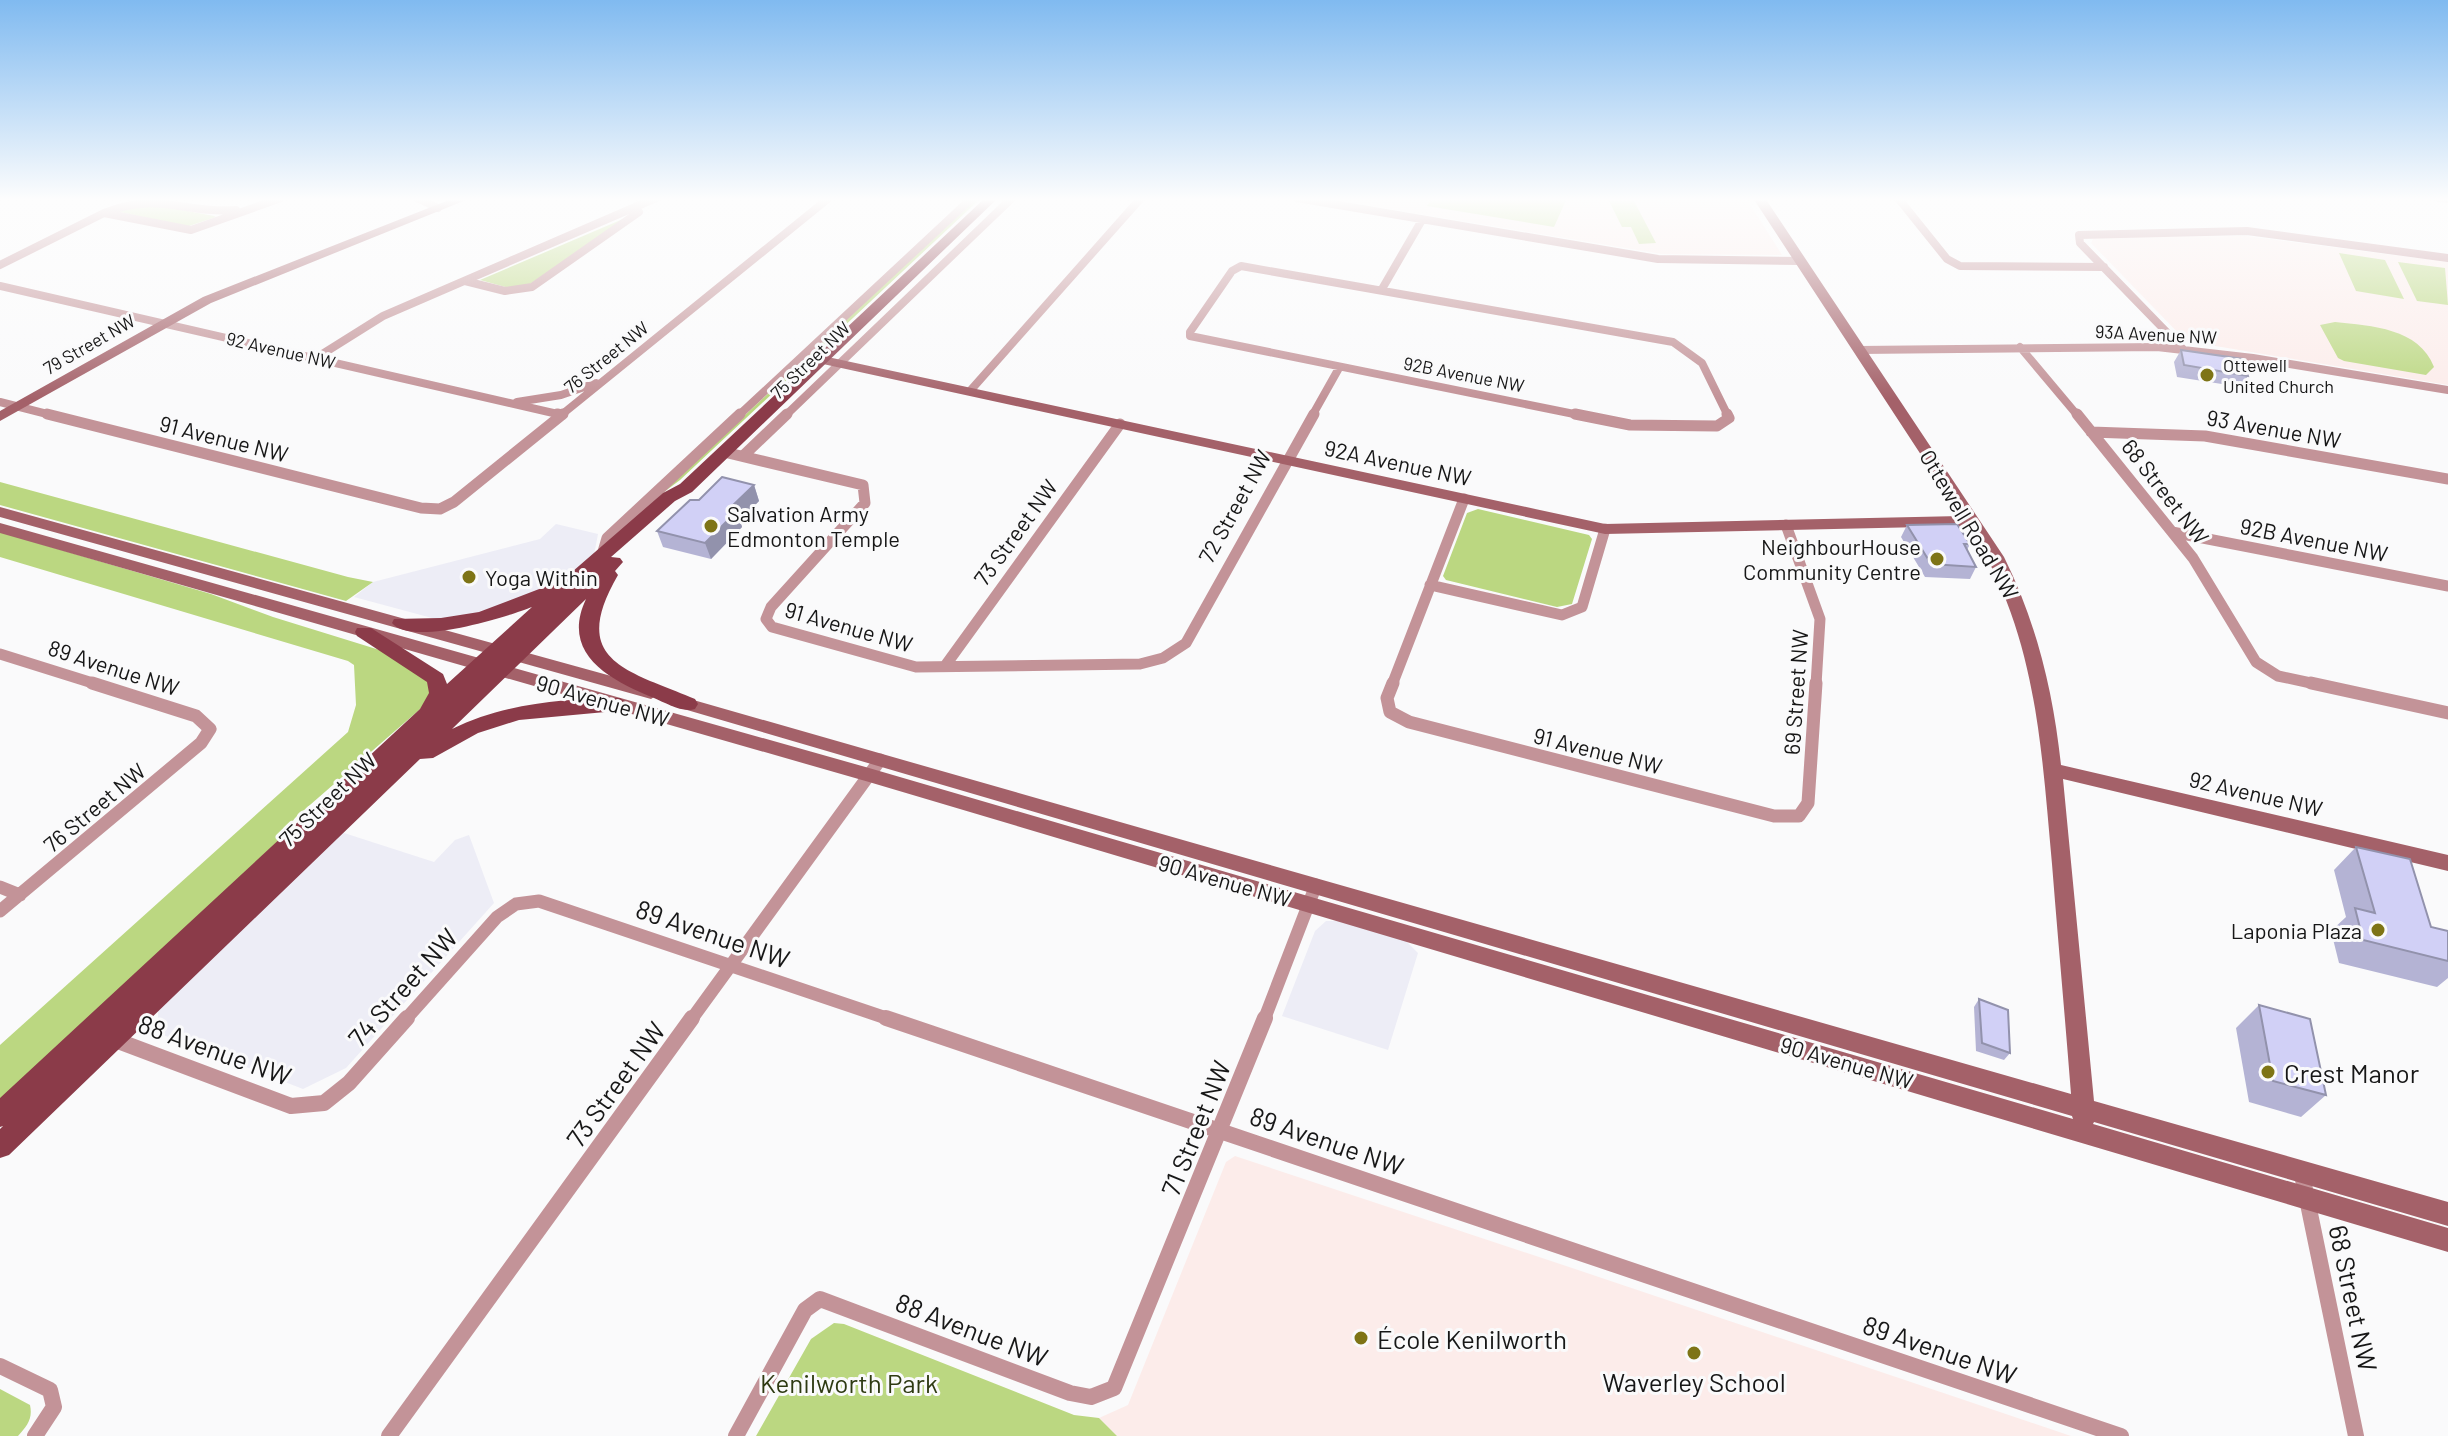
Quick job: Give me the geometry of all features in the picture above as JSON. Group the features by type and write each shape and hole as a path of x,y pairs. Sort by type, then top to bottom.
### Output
{"main road":[{"name":"79 Street NW","path":"0,417 162,323 207,300 295,265"},
{"name":"75 Street NW","path":"0,1146 101,1034 424,718 490,667 610,556 680,500 686,488 922,265"},
{"name":"Ottewell Road NW","path":"1804,265 2011,584 2034,643 2053,770 2085,1132"},
{"name":"92A Avenue NW","path":"823,360 1605,529 1972,521"},
{"name":"90 Avenue NW","path":"0,512 688,704 875,768"},
{"name":"90 Avenue NW","path":"0,528 620,705 875,768 1312,895 2083,1108 2448,1214"},
{"name":"75 Street NW","path":"507,652 577,577 610,556"},
{"path":"610,556 588,619 592,649 617,673 688,704"},
{"path":"401,623 436,627 488,617 577,577"},
{"path":"364,632 436,679 439,693 424,718"},
{"name":"75 Street NW","path":"0,1115 101,1034 371,793 490,667"},
{"path":"371,793 434,747 481,723 558,704 620,705"},
{"name":"92 Avenue NW","path":"2053,770 2448,863"},
{"name":"90 Avenue NW","path":"1312,895 2307,1200 2448,1240"}],"street":[{"path":"316,358 383,316 502,265"},
{"path":"465,281 505,291 532,287 563,265"},
{"name":"76 Street NW","path":"440,509 454,502 746,265"},
{"name":"75 Street NW","path":"610,556 607,538 900,265"},
{"name":"75 Street NW","path":"743,456 943,265"},
{"path":"970,391 1082,265"},
{"path":"1382,289 1396,265"},
{"path":"1958,265 2104,267 2183,349"},
{"name":"92B Avenue NW","path":"1241,266 1382,289 1691,348 1700,358 1729,418 1725,424 1630,425 1197,340 1190,332 1232,271 1241,266"},
{"name":"92 Avenue NW","path":"0,286 562,415"},
{"name":"93A Avenue NW","path":"1859,350 2126,345 2183,349 2448,390"},
{"name":"68 Street NW","path":"2020,347 2172,532 2212,588 2254,659 2266,671 2448,713"},
{"name":"72 Street NW","path":"1163,658 1186,643 1339,368"},
{"path":"512,403 561,395 606,379"},
{"name":"91 Avenue NW","path":"0,402 421,508 440,509"},
{"name":"73 Street NW","path":"945,666 1120,424"},
{"name":"93 Avenue NW","path":"2091,432 2205,436 2448,479"},
{"path":"724,452 743,456"},
{"name":"91 Avenue NW","path":"743,456 863,485 865,494 865,503 771,607 766,619 772,627 916,667 1140,664 1163,658"},
{"path":"1464,499 1430,585 1562,615 1574,613 1582,607 1605,529"},
{"name":"69 Street NW","path":"1786,525 1820,619 1808,803 1799,816"},
{"name":"92B Avenue NW","path":"2172,532 2448,586"},
{"name":"91 Avenue NW","path":"1430,585 1387,698 1390,712 1409,722 1759,813 1799,816"},
{"name":"89 Avenue NW","path":"0,654 196,716 210,729"},
{"name":"76 Street NW","path":"0,911 201,743 210,729"},
{"name":"73 Street NW","path":"389,1436 875,768"},
{"path":"0,887 20,895"},
{"name":"71 Street NW","path":"1114,1388 1222,1130 1312,895"},
{"name":"89 Avenue NW","path":"516,904 539,901 2121,1436"},
{"name":"74 Street NW","path":"324,1103 349,1083 497,917 516,904"},
{"name":"88 Avenue NW","path":"101,1034 291,1106 324,1103"},
{"name":"68 Street NW","path":"2301,1170 2356,1436"},
{"name":"88 Avenue NW","path":"736,1436 814,1300 825,1299 1070,1393 1091,1397 1114,1388"},
{"path":"0,1366 50,1390 54,1407 35,1436"}],"shaded area":[{"path":"2112,265 2448,265 2448,385 2186,341"},
{"path":"556,524 598,534 594,555 552,587 505,606 453,620 432,618 354,597 373,582 540,539"},
{"path":"341,832 434,862 455,840 469,835 494,903 346,1068 303,1089 158,1033 158,1007"},
{"path":"1326,921 1341,921 1405,940 1418,953 1388,1050 1282,1016 1315,931"},
{"name":"École Kenilworth","path":"1235,1156 2071,1436 1117,1436 1099,1418 1128,1405 1226,1162"}],"green space":[{"path":"515,265 558,265 527,286 509,288 480,280"},
{"path":"905,265 909,265 680,480 660,495"},
{"path":"2344,265 2387,265 2404,299 2356,291"},
{"path":"2399,265 2445,268 2448,305 2417,301"},
{"path":"2335,322 2393,331 2417,344 2434,367 2426,375 2344,361 2338,358 2320,325"},
{"path":"0,482 373,582 346,601 0,505"},
{"path":"1478,509 1589,535 1592,539 1572,604 1557,607 1446,580 1443,576 1467,513"},
{"path":"0,532 211,594 386,652 432,684 426,704 295,818 277,842 0,1102 0,1045 348,732 356,705 354,665 348,661 0,557"},
{"name":"Kenilworth Park","path":"834,1323 844,1324 1074,1415 1099,1418 1117,1436 756,1436 811,1339"},
{"path":"0,1389 30,1405 28,1422 18,1436 0,1436"}],"building":[{"path":"2181,350 2243,359 2248,376 2184,365"},
{"path":"722,477 754,485 729,509 737,511 705,543 657,531 690,500 699,500"},
{"path":"1957,524 1970,544 1964,544 1976,567 1931,564 1907,525"},
{"path":"2356,847 2410,859 2431,927 2448,931 2448,961 2363,940 2355,908 2375,913"},
{"path":"1979,999 2008,1010 2010,1053 1982,1043"},
{"path":"2259,1005 2310,1019 2326,1095 2273,1081"}],"place":[{"name":"Ottewell United Church","path":"2207,375"},
{"name":"Salvation Army Edmonton Temple","path":"711,526"},
{"name":"NeighbourHouse Community Centre","path":"1937,559"},
{"name":"Yoga Within","path":"469,577"},
{"name":"Laponia Plaza","path":"2378,930"},
{"name":"Crest Manor","path":"2268,1072"},
{"name":"École Kenilworth","path":"1361,1338"},
{"name":"Waverley School","path":"1694,1353"}]}
